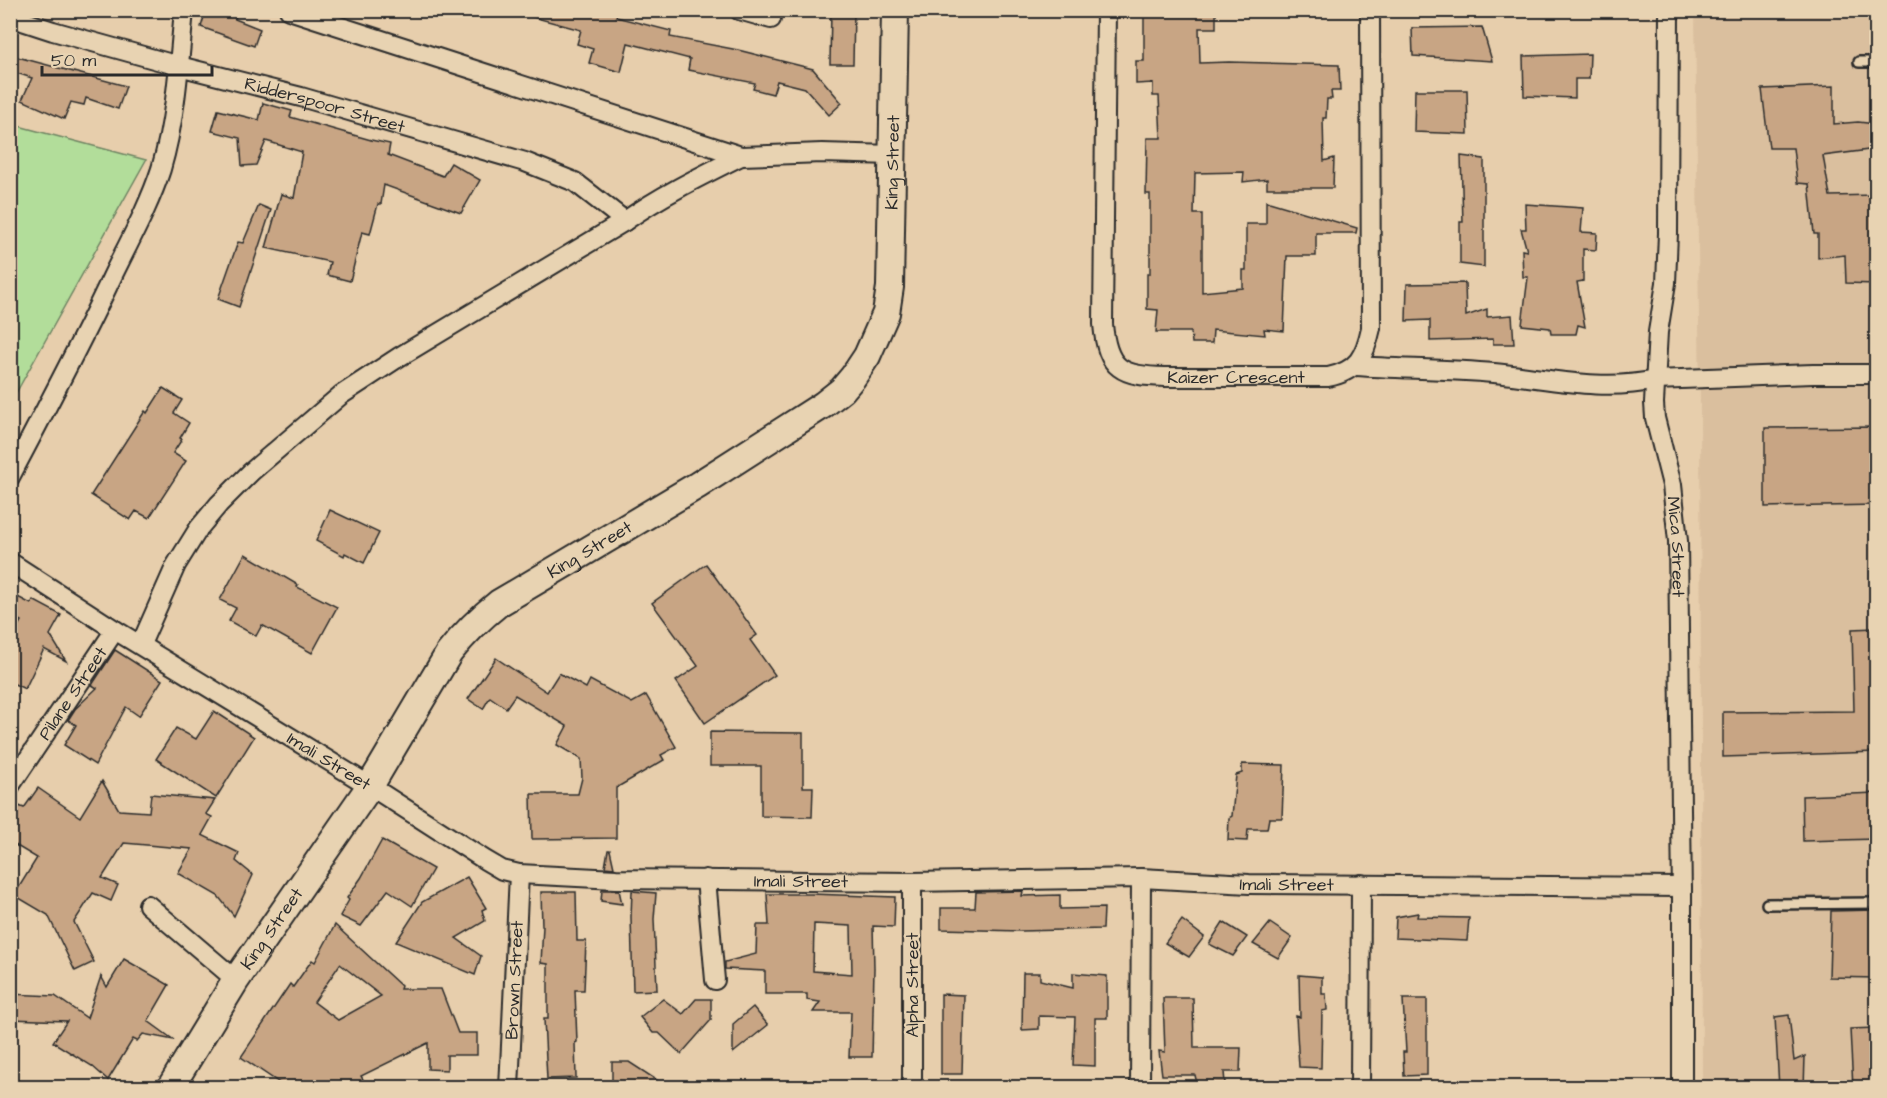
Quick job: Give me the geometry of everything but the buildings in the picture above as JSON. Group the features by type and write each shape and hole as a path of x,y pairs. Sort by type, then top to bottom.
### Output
{"street":[{"path":"10,477 75,355 150,198 166,146 179,66 184,10"},
{"path":"288,10 741,156 822,153 893,155"},
{"path":"739,10 771,19"},
{"name":"King Street","path":"170,1088 236,980 370,786 449,653 481,617 518,591 698,485 805,418 842,390 853,377 872,347 886,314 890,287 895,10"},
{"name":"Kaizer Crescent","path":"1106,10 1103,324 1106,348 1112,360 1127,373 1165,377 1328,377 1356,366"},
{"path":"1370,10 1371,328 1366,349 1356,366 1495,373 1579,384 1626,385 1655,380 1876,374"},
{"name":"Mica Street","path":"1669,10 1668,233 1666,283 1658,333 1655,417 1672,485 1678,541 1683,1088"},
{"name":"Ridderspoor Street","path":"10,16 53,31 301,97 525,162 575,182 625,221"},
{"path":"141,644 176,565 199,528 251,472 342,395 399,357 648,205 741,156"},
{"name":"Imali Street","path":"10,562 115,630 370,786 485,860 502,870 519,874 616,879 912,882 1141,878 1249,884 1361,884 1682,893"},
{"name":"Pilane Street","path":"10,786 115,630"},
{"name":"Brown Street","path":"509,1088 519,874"},
{"path":"1140,1088 1141,878"},
{"path":"706,879 715,980"},
{"name":"Alpha Street","path":"912,882 912,1088"},
{"path":"1360,1088 1361,884"},
{"path":"148,905 236,980"}],"lane":[{"path":"1859,62 1876,62"},
{"path":"1767,904 1876,903"}],"shaded area":[{"path":"1695,11 1876,11 1876,1087 1702,1087 1700,400"}],"green space":[{"path":"10,124 146,160 11,402"}]}
